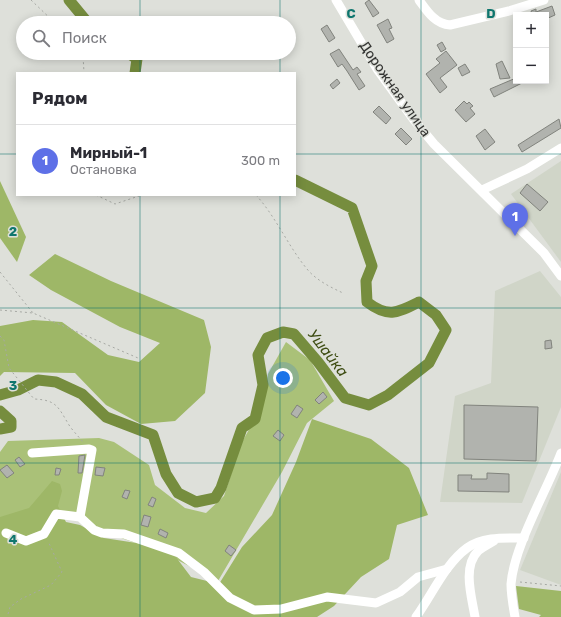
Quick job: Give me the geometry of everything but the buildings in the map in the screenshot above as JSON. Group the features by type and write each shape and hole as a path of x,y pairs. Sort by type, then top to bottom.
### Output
{"street":[{"name":"Дорожная улица","path":"336,0 377,69 414,120 434,144 544,253 561,276"},
{"path":"419,0 433,17 442,23 450,25 509,11 544,0"},
{"path":"482,190 527,169 561,148"},
{"path":"32,453 92,450 93,454 80,517"},
{"path":"515,617 511,596 514,567 524,538 561,453"},
{"path":"6,533 26,541 44,534 56,514 80,517 94,530 102,533 124,534 179,553 204,572 230,598 254,610 281,609 327,597 376,604 400,592 418,577 447,569"},
{"path":"416,617 447,569 467,548 483,541 498,538 524,538"},
{"path":"475,617 469,583 473,559 478,551 498,538"}],"path":[{"path":"31,0 48,16"},
{"path":"83,60 84,72"},
{"path":"98,196 116,204 139,196"},
{"path":"257,196 269,209 307,270 326,285 343,293"},
{"path":"0,272 33,313"},
{"path":"0,310 33,313 138,358"},
{"path":"0,336 4,340 9,368 34,399 46,399 57,405 70,427 89,449"},
{"path":"8,614 10,606 51,584 62,572 44,534"},
{"path":"512,582 561,586"}],"shaded area":[{"path":"561,161 561,262 511,194"},
{"path":"540,271 561,297 561,407 522,503 440,502 455,396 491,383 495,291"},
{"path":"561,472 561,585 520,570"}],"green space":[{"path":"0,181 26,237 17,262 0,238"},
{"path":"55,254 111,281 204,320 211,347 205,393 175,421 141,424 106,405 75,373 4,372 0,376 0,326 33,320 62,322 108,355 139,362 160,343 120,327 51,290 29,275"},
{"path":"286,342 310,360 334,401 307,423 282,472 218,581 160,551 115,536 53,509 0,523 0,452 8,441 99,438 114,442 149,465 155,485 185,508 206,513 224,496 241,444 263,404 268,374"},
{"path":"312,419 371,439 409,468 428,515 397,525 389,559 361,577 334,606 317,617 0,617 0,517 29,508 52,481 60,484 62,491 58,506 66,522 80,525 104,538 169,548 191,577 219,584 242,547 272,515 296,462"},
{"path":"516,586 561,591 561,617 539,617 541,615 519,609"}],"waterway":[{"name":"Ушайка","path":"69,0 82,16"},
{"name":"Ушайка","path":"135,72 137,60"},
{"name":"Ушайка","path":"0,395 18,390 38,380 56,382 82,394 106,417 153,435 166,474 178,493 196,502 215,498 221,488 242,428 255,419 263,385 258,355 267,338 283,332 294,334 318,362 345,398 369,405 388,395 429,363 446,330 436,315 419,302 405,309 393,312 381,310 367,302 366,281 372,266 352,208 296,180"},
{"name":"Ушайка","path":"0,411 11,421 11,427 0,429"}],"place":[{"name":"Мирный-1","path":"515,236"}]}
